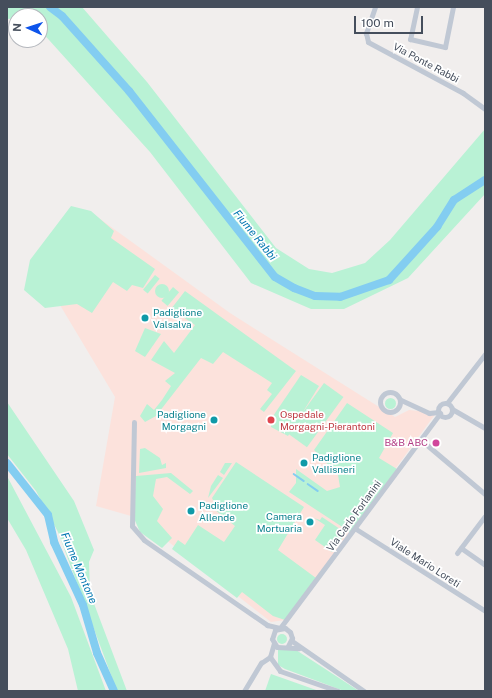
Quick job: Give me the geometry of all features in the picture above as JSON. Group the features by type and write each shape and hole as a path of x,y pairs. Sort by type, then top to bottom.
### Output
{"street":[{"name":"Via Ponte Rabbi","path":"375,7 366,33 368,42 463,92 485,109"},
{"path":"417,7 410,39 445,47 453,7"},
{"path":"442,413 447,403 485,354"},
{"path":"414,406 400,406 388,411 380,401 382,396 391,393 401,400 427,411 457,414"},
{"path":"400,406 401,400"},
{"path":"447,403 457,414 485,427"},
{"path":"442,413 452,409"},
{"name":"Via Carlo Forlanini","path":"282,628 288,622 434,421 442,413"},
{"path":"134,422 132,526 144,540 270,626 274,632 275,645 271,654 261,663 244,691"},
{"path":"421,440 485,494"},
{"path":"457,553 485,516"},
{"name":"Viale Mario Loreti","path":"356,529 485,611"},
{"path":"461,548 485,565"},
{"path":"270,626 282,628 292,634 292,641 288,646"},
{"path":"274,632 282,628"},
{"path":"292,641 364,691"},
{"path":"275,645 300,648"},
{"path":"271,654 280,671 338,691"}],"shaded area":[{"name":"Ospedale Morgagni-Pierantoni","path":"96,216 230,313 395,417 409,410 436,413 285,620 271,622 138,518 96,506 115,397 54,295"}],"green space":[{"path":"7,7 82,7 147,82 276,248 309,269 332,273 365,263 390,240 485,129 485,194 408,278 344,309 311,309 251,283 150,152 48,39 48,8 8,8 7,19"},
{"path":"71,206 91,211 114,231 111,238 155,269 143,288 132,285 127,291 113,282 92,313 77,304 45,308 24,290 30,260"},
{"path":"155,275 160,279 148,294 143,290"},
{"path":"162,284 167,286 169,291 167,296 162,298 157,296 155,291 157,286"},
{"path":"173,287 179,292 168,306 161,301"},
{"path":"185,291 296,371 264,412 260,409 272,394 267,390 272,383 223,352 213,364 201,358 156,416 145,422 140,416 147,404 154,410 171,386 165,381 175,373 151,360 164,341 174,353 195,325 171,309"},
{"path":"145,328 161,334 145,357 135,351"},
{"path":"301,375 319,386 288,436 271,427 271,419"},
{"path":"324,383 343,397 307,447 288,433"},
{"path":"388,398 392,398 394,399 394,407 388,408 385,405 385,401"},
{"path":"7,402 74,501 94,550 89,562 90,593 127,691 117,691 58,532 36,491 7,454"},
{"path":"347,403 393,433 379,458 397,469 350,532 289,492 296,483 296,469 327,491 340,487 338,475 314,450"},
{"path":"145,448 160,458 162,465 166,463 166,468 139,473 140,449"},
{"path":"236,462 304,507 278,550 316,578 285,620 273,616 242,592 237,598 172,549 178,540 185,545 198,525 224,542 235,526 214,509 217,500 214,502 212,498"},
{"path":"225,463 232,463 224,475 220,472"},
{"path":"171,473 193,491 190,494 167,477 156,479 153,496 163,509 157,521 172,538 162,548 140,532 133,516 136,476"},
{"path":"218,475 223,478 208,498 211,486"},
{"path":"7,476 71,597 106,691 78,691 68,649 26,550 7,518"},
{"path":"322,517 346,533 332,552 315,540 325,525 314,518 320,520"},
{"path":"280,634 284,634 286,635 286,643 280,644 277,641 277,637"},
{"path":"278,650 296,650 359,691 344,691 285,669 278,665"},
{"path":"271,674 319,691 265,691"}],"waterway":[{"name":"Fiume Rabbi","path":"50,7 62,16 129,91 275,277 294,288 315,296 340,297 389,280 437,227 454,200 485,180"},
{"name":"Fiume Montone","path":"7,463 48,515 54,542 83,605 97,653 114,691"},
{"path":"294,474 304,481"},
{"path":"308,484 318,491"}],"place":[{"name":"Padiglione Valsalva","path":"145,318"},
{"name":"Padiglione Morgagni","path":"214,420"},
{"name":"Ospedale Morgagni-Pierantoni","path":"271,420"},
{"name":"B&B ABC","path":"436,443"},
{"name":"Padiglione Vallisneri","path":"304,463"},
{"name":"Padiglione Allende","path":"191,511"},
{"name":"Camera Mortuaria","path":"310,522"}]}
